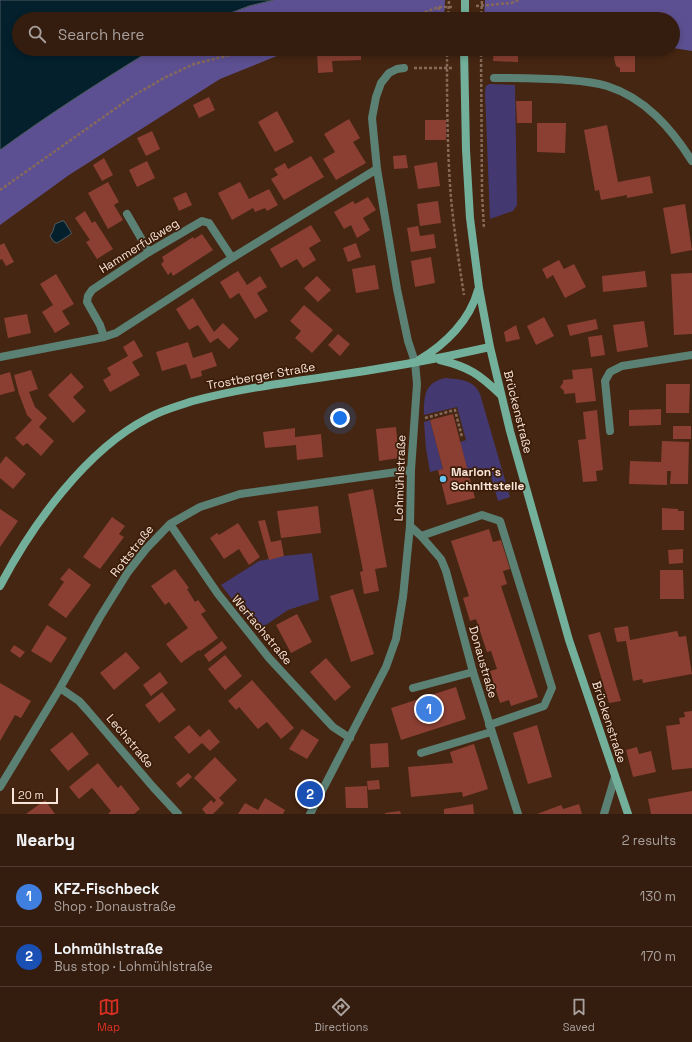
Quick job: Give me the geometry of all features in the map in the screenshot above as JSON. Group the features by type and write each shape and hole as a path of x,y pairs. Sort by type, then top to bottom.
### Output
{"main road":[{"path":"465,0 465,12"},
{"name":"Brückenstraße","path":"464,56 469,211 479,288 490,346 510,431 569,640 628,814"},
{"path":"415,362 435,350 454,333 465,319 475,300 479,288"},
{"name":"Trostberger Straße","path":"0,586 29,535 76,476 114,441 148,417 169,408 223,393 437,359 490,346"},
{"path":"437,359 460,365 476,373 501,395"}],"street":[{"path":"404,68 396,69 389,73 381,83 376,97 372,118 377,169 397,289 408,341 415,362"},
{"path":"494,78 536,78 580,81 605,85 617,89 629,95 660,118 673,132 692,161"},
{"path":"0,357 104,337 116,333 232,258 377,169"},
{"path":"127,214 149,252"},
{"name":"Hammerfußweg","path":"104,337 100,325 87,302 88,296 92,290 149,252 202,221 209,223 232,258"},
{"path":"610,431 605,381 610,372 622,366 692,355"},
{"name":"Lohmühlstraße","path":"310,814 386,667 396,639 403,598 410,526 411,470 417,384 415,362"},
{"name":"Rottstraße","path":"0,787 128,572 146,549 170,524 200,507 240,494 411,470"},
{"path":"421,536 482,515 500,522 552,688 544,706 490,729 421,753"},
{"name":"Wertachstraße","path":"170,524 218,594 269,658 333,728 350,738"},
{"name":"Donaustraße","path":"410,526 441,559 446,571 472,672 518,814"},
{"path":"413,688 472,672"},
{"name":"Lechstraße","path":"60,688 78,701 88,711 178,814"},
{"path":"604,814 615,777"}],"path":[{"path":"448,12 449,0"},
{"path":"481,12 482,0"},
{"path":"439,7 439,12"},
{"path":"0,190 136,94 166,77 194,64 226,56"},
{"path":"447,56 451,197 464,295"},
{"path":"481,56 482,194 485,233"},
{"path":"404,68 447,68"},
{"path":"480,78 494,78"},
{"path":"415,419 455,410 462,437"}],"shaded area":[{"path":"274,0 445,0 444,12 234,12"},
{"path":"485,0 692,0 692,51 680,49 680,12 484,12"},
{"path":"142,56 277,56 220,79 69,175 0,225 0,150"},
{"path":"489,84 515,85 517,205 513,211 490,219 485,92 486,86"},
{"path":"445,378 466,381 474,386 480,394 510,497 498,501 489,470 469,476 460,442 466,440 457,407 424,415 425,396 429,387 438,380"},
{"path":"430,420 443,469 430,472 426,449 424,422"},
{"path":"312,553 319,600 288,610 257,631 221,585 259,561 284,556"}],"water":[{"path":"0,0 274,0 249,6 233,12 12,12 12,56 142,56 75,98 0,150"},
{"path":"64,221 71,234 57,243 54,242 50,236 55,224"}],"building":[{"path":"317,56 361,56 361,60 332,61 333,72 318,73"},
{"path":"493,56 518,56 518,62 493,61"},
{"path":"614,56 635,56 635,72 620,72 620,68 616,66"},
{"path":"209,97 215,110 199,118 193,105"},
{"path":"516,101 532,101 532,123 517,123"},
{"path":"277,111 294,142 275,152 258,122"},
{"path":"349,119 360,138 353,142 366,163 336,180 323,159 335,152 324,134"},
{"path":"425,120 446,120 446,140 425,140"},
{"path":"537,123 566,123 565,153 537,152"},
{"path":"607,125 618,182 650,176 653,193 627,198 627,195 601,200 599,190 595,191 584,130"},
{"path":"152,131 160,149 146,156 137,138"},
{"path":"406,155 408,168 394,169 393,156"},
{"path":"311,156 324,177 284,200 271,179 278,175 274,169 285,163 288,169"},
{"path":"104,158 113,175 102,181 93,165"},
{"path":"147,161 155,178 137,187 129,170"},
{"path":"437,162 440,186 418,189 414,166"},
{"path":"108,182 119,202 114,205 123,220 108,229 88,193"},
{"path":"240,182 249,199 269,189 278,205 267,211 265,208 255,212 253,208 232,220 218,193"},
{"path":"186,192 192,205 179,211 173,198"},
{"path":"368,197 376,210 363,218 370,230 357,238 351,225 344,229 334,212 353,201 355,204"},
{"path":"438,201 441,223 420,226 417,204"},
{"path":"685,204 692,250 671,254 663,208"},
{"path":"85,211 92,223 95,221 113,249 97,259 86,242 90,240 75,218"},
{"path":"311,225 321,241 309,248 316,260 303,268 297,259 281,268 270,249"},
{"path":"418,226 420,236 434,234 436,248 411,252 407,228"},
{"path":"202,234 213,250 173,276 171,272 168,275 161,264 164,261 162,257 193,237 194,239"},
{"path":"4,243 14,262 6,266 2,259 0,260 0,245"},
{"path":"356,243 361,257 348,262 343,248"},
{"path":"431,257 435,283 415,287 411,261"},
{"path":"559,260 564,269 574,264 586,287 565,298 553,275 547,279 542,269"},
{"path":"375,265 379,289 356,293 352,269"},
{"path":"238,271 247,285 260,276 267,287 257,293 268,311 255,319 239,293 230,299 220,282"},
{"path":"645,271 647,287 603,292 602,276"},
{"path":"692,273 692,334 674,335 671,274"},
{"path":"56,274 74,304 62,311 70,324 55,333 42,312 53,305 40,284"},
{"path":"317,276 331,290 318,302 304,288"},
{"path":"193,298 214,332 223,323 239,339 229,349 218,338 210,343 198,325 189,330 176,309"},
{"path":"304,305 333,330 312,353 295,338 301,331 290,321"},
{"path":"27,314 31,333 8,338 4,318"},
{"path":"544,317 554,336 536,345 527,326"},
{"path":"596,319 598,329 570,336 567,325"},
{"path":"644,321 648,347 617,352 613,325"},
{"path":"516,325 520,339 506,342 504,332"},
{"path":"338,334 350,344 340,356 328,345"},
{"path":"602,335 605,355 591,357 588,337"},
{"path":"134,340 143,356 132,362 140,375 110,392 103,380 111,375 107,368 128,356 123,347"},
{"path":"188,342 193,358 212,352 217,366 201,371 202,376 191,379 186,364 162,371 156,352"},
{"path":"592,368 596,401 576,403 575,393 564,394 564,391 560,387 563,380 573,379 572,370"},
{"path":"31,370 38,389 29,392 35,407 47,418 39,427 54,441 41,456 27,443 23,446 15,438 32,420 27,415 14,375"},
{"path":"10,372 15,391 0,395 0,375"},
{"path":"71,373 84,387 73,397 86,411 73,423 48,395"},
{"path":"666,384 690,384 689,413 666,413"},
{"path":"661,409 661,425 629,426 629,410"},
{"path":"597,410 603,470 596,471 597,481 583,482 578,440 586,439 583,412"},
{"path":"453,414 475,498 447,505 438,470 443,469 430,420"},
{"path":"673,426 691,426 691,439 673,439"},
{"path":"396,427 399,458 379,461 376,429"},
{"path":"295,428 295,437 321,434 323,457 297,460 296,445 265,448 263,432"},
{"path":"662,441 689,442 688,484 670,484 671,471 667,471 667,485 629,484 630,461 661,462"},
{"path":"6,456 26,474 13,489 0,478 0,464"},
{"path":"373,489 387,567 375,569 379,591 364,594 360,572 363,571 348,494"},
{"path":"318,506 321,533 281,538 277,511"},
{"path":"662,508 684,511 684,530 662,530"},
{"path":"0,509 18,521 0,547"},
{"path":"112,517 125,526 119,534 124,537 100,569 83,557"},
{"path":"265,520 271,542 281,540 284,556 269,560 258,521"},
{"path":"238,523 260,557 249,565 239,549 224,559 210,538 217,533 219,535"},
{"path":"489,529 493,542 501,540 510,569 503,571 507,584 501,586 538,697 511,706 509,700 500,703 490,671 497,669 491,651 487,652 476,619 470,621 463,598 469,596 451,541"},
{"path":"683,549 683,563 669,564 668,550"},
{"path":"69,568 91,585 66,618 48,605 64,582 60,579"},
{"path":"175,569 189,588 187,589 195,602 198,600 206,611 201,614 218,638 181,663 166,644 188,628 169,602 165,605 151,586"},
{"path":"660,570 683,570 684,599 660,599"},
{"path":"353,589 374,654 351,662 330,596"},
{"path":"297,614 312,642 291,653 276,625"},
{"path":"47,625 67,638 51,663 31,651"},
{"path":"628,626 630,640 677,631 679,637 686,636 692,674 643,683 642,679 633,681 626,641 617,642 614,628"},
{"path":"600,632 621,701 609,703 588,635"},
{"path":"222,641 227,648 209,662 204,655"},
{"path":"14,645 25,652 20,658 10,651"},
{"path":"126,652 140,668 114,690 100,673"},
{"path":"225,655 242,676 225,690 208,669"},
{"path":"326,658 351,687 335,701 310,672"},
{"path":"160,672 168,683 151,696 143,685"},
{"path":"252,680 294,728 281,739 267,722 258,729 239,707 236,710 228,701"},
{"path":"0,683 31,701 21,718 15,715 0,741"},
{"path":"456,687 466,719 401,740 391,708"},
{"path":"162,692 176,710 159,723 145,705"},
{"path":"692,711 692,768 672,770 666,726 680,724 679,718 685,717 684,712"},
{"path":"189,725 200,737 209,729 220,742 210,751 202,743 189,754 174,737"},
{"path":"537,725 552,777 528,784 513,733"},
{"path":"302,729 319,740 307,759 289,749"},
{"path":"72,732 89,754 68,771 50,750"},
{"path":"388,743 389,767 371,768 370,744"},
{"path":"474,744 488,789 463,797 462,792 411,797 408,767 453,763 450,752"},
{"path":"637,747 639,754 651,751 656,772 633,777 626,750"},
{"path":"215,757 237,780 219,798 224,803 213,814 206,814 202,809 211,800 214,803 216,800 194,778"},
{"path":"98,763 118,788 121,785 140,809 134,814 108,814 111,811 92,788 79,799 69,787"},
{"path":"188,773 192,777 180,788 176,783"},
{"path":"379,780 380,789 368,790 367,781"},
{"path":"367,786 368,808 346,808 345,787"},
{"path":"692,791 692,814 651,814 648,799"},
{"path":"265,798 285,810 283,814 238,814 245,803 258,810"},
{"path":"45,800 55,814 26,814"},
{"path":"473,804 474,814 444,814 444,809"},
{"path":"579,804 582,814 537,814 561,805 563,809"},
{"path":"400,811 401,814 385,814 385,813"}],"place":[{"name":"Marion´s Schnittstelle","path":"443,479"},
{"name":"KFZ-Fischbeck","path":"429,709"},
{"name":"Lohmühlstraße","path":"310,794"}]}
